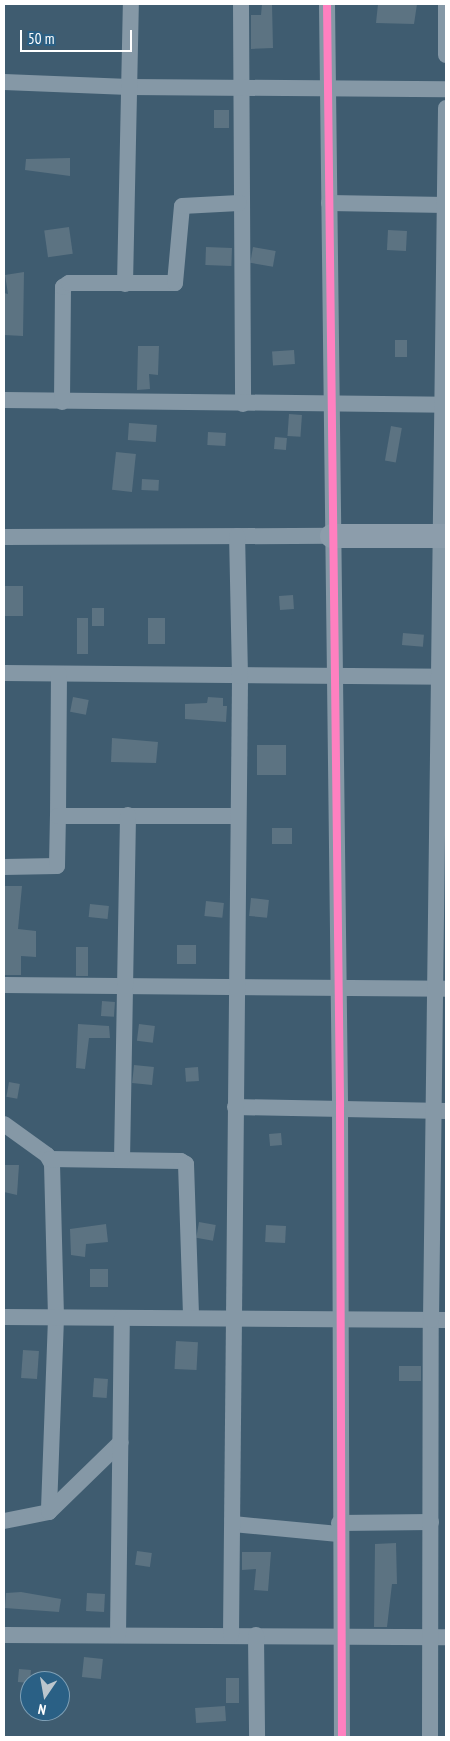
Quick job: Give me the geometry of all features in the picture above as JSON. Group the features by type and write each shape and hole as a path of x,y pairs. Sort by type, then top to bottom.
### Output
{"street":[{"path":"125,284 131,4"},
{"path":"241,4 239,203 243,404"},
{"path":"327,4 333,677 340,1108 339,1528 342,1737"},
{"path":"446,4 446,55"},
{"path":"4,82 128,87 446,89"},
{"path":"430,1737 438,1637 431,1522 438,1475 446,108"},
{"path":"62,402 63,287 69,283 175,283 182,206 239,203"},
{"path":"329,204 446,205"},
{"path":"4,400 444,405"},
{"path":"231,1635 235,1319 235,987 240,676 238,536"},
{"path":"4,537 443,536"},
{"path":"4,673 442,677"},
{"path":"4,867 57,866 59,674"},
{"path":"58,816 238,816"},
{"path":"122,1160 128,986 128,816"},
{"path":"4,986 441,989"},
{"path":"235,1107 441,1110"},
{"path":"4,1124 50,1160 181,1161 189,1170 191,1318"},
{"path":"49,1512 56,1318 50,1160"},
{"path":"4,1317 439,1320"},
{"path":"118,1635 122,1318"},
{"path":"4,1521 49,1512 121,1442"},
{"path":"233,1524 339,1528 431,1522"},
{"path":"4,1635 438,1637"},
{"path":"256,1636 256,1737"}],"building":[{"path":"262,4 272,4 273,48 251,49 251,15 261,15"},
{"path":"378,4 417,4 414,24 376,23"},
{"path":"214,110 229,110 229,128 214,128"},
{"path":"70,158 70,176 25,170 26,159"},
{"path":"69,227 73,254 48,257 44,230"},
{"path":"388,230 407,231 406,251 387,250"},
{"path":"206,247 232,248 231,266 205,265"},
{"path":"253,247 276,251 273,267 250,263"},
{"path":"24,272 23,336 4,335 4,293 8,294 5,275"},
{"path":"395,340 407,340 407,357 395,357"},
{"path":"138,346 159,346 158,375 149,374 150,389 137,390"},
{"path":"294,350 295,364 273,366 272,352"},
{"path":"289,414 302,415 300,437 287,436"},
{"path":"129,423 157,425 156,442 128,440"},
{"path":"391,426 402,428 396,462 385,460"},
{"path":"208,432 226,433 225,446 207,445"},
{"path":"275,437 287,438 286,450 274,449"},
{"path":"116,452 136,454 132,492 112,490"},
{"path":"142,479 159,480 158,491 141,490"},
{"path":"4,586 23,586 23,616 4,616"},
{"path":"293,595 294,609 280,610 279,596"},
{"path":"92,608 104,608 104,626 92,626"},
{"path":"77,618 88,618 88,654 77,654"},
{"path":"148,618 165,618 165,644 148,644"},
{"path":"403,633 424,635 423,647 402,645"},
{"path":"73,697 89,700 86,715 70,712"},
{"path":"208,697 223,698 223,706 227,706 226,722 185,719 185,704 207,703"},
{"path":"112,738 158,742 156,763 111,762"},
{"path":"257,745 286,745 286,775 257,775"},
{"path":"272,828 292,828 292,844 272,844"},
{"path":"4,886 22,886 18,929 36,931 36,957 21,956 21,975 4,975"},
{"path":"251,898 269,900 267,918 249,916"},
{"path":"206,901 224,903 222,918 204,916"},
{"path":"90,904 109,906 108,919 89,917"},
{"path":"177,945 196,945 196,964 177,964"},
{"path":"76,947 88,947 88,976 76,976"},
{"path":"102,1001 115,1002 114,1017 101,1016"},
{"path":"78,1024 109,1026 110,1038 89,1038 85,1069 76,1068"},
{"path":"139,1024 155,1026 153,1043 137,1041"},
{"path":"134,1065 154,1067 152,1085 132,1083"},
{"path":"198,1067 199,1081 186,1082 185,1068"},
{"path":"9,1082 20,1084 17,1099 6,1097"},
{"path":"281,1133 282,1145 270,1146 269,1134"},
{"path":"4,1165 19,1165 17,1195 4,1192"},
{"path":"199,1222 216,1225 213,1241 196,1238"},
{"path":"106,1224 108,1242 86,1244 85,1257 71,1255 70,1229"},
{"path":"266,1225 286,1226 285,1243 265,1242"},
{"path":"90,1269 108,1269 108,1287 90,1287"},
{"path":"176,1341 198,1342 197,1370 175,1369"},
{"path":"23,1350 39,1351 37,1379 21,1378"},
{"path":"399,1366 421,1366 421,1381 399,1381"},
{"path":"94,1378 108,1379 107,1398 93,1397"},
{"path":"396,1543 397,1584 392,1584 387,1627 374,1627 375,1544"},
{"path":"137,1551 152,1553 150,1567 135,1565"},
{"path":"242,1552 271,1552 268,1591 254,1590 256,1569 242,1570"},
{"path":"21,1592 61,1599 59,1612 5,1608 6,1593"},
{"path":"87,1593 105,1594 104,1612 86,1611"},
{"path":"84,1657 103,1659 101,1679 82,1677"},
{"path":"19,1669 31,1670 20,1671 20,1682 18,1682"},
{"path":"226,1678 239,1678 239,1703 226,1703"},
{"path":"225,1706 226,1721 196,1723 195,1708"}],"cycle path":[{"path":"327,4 340,1107 342,1737"}]}
